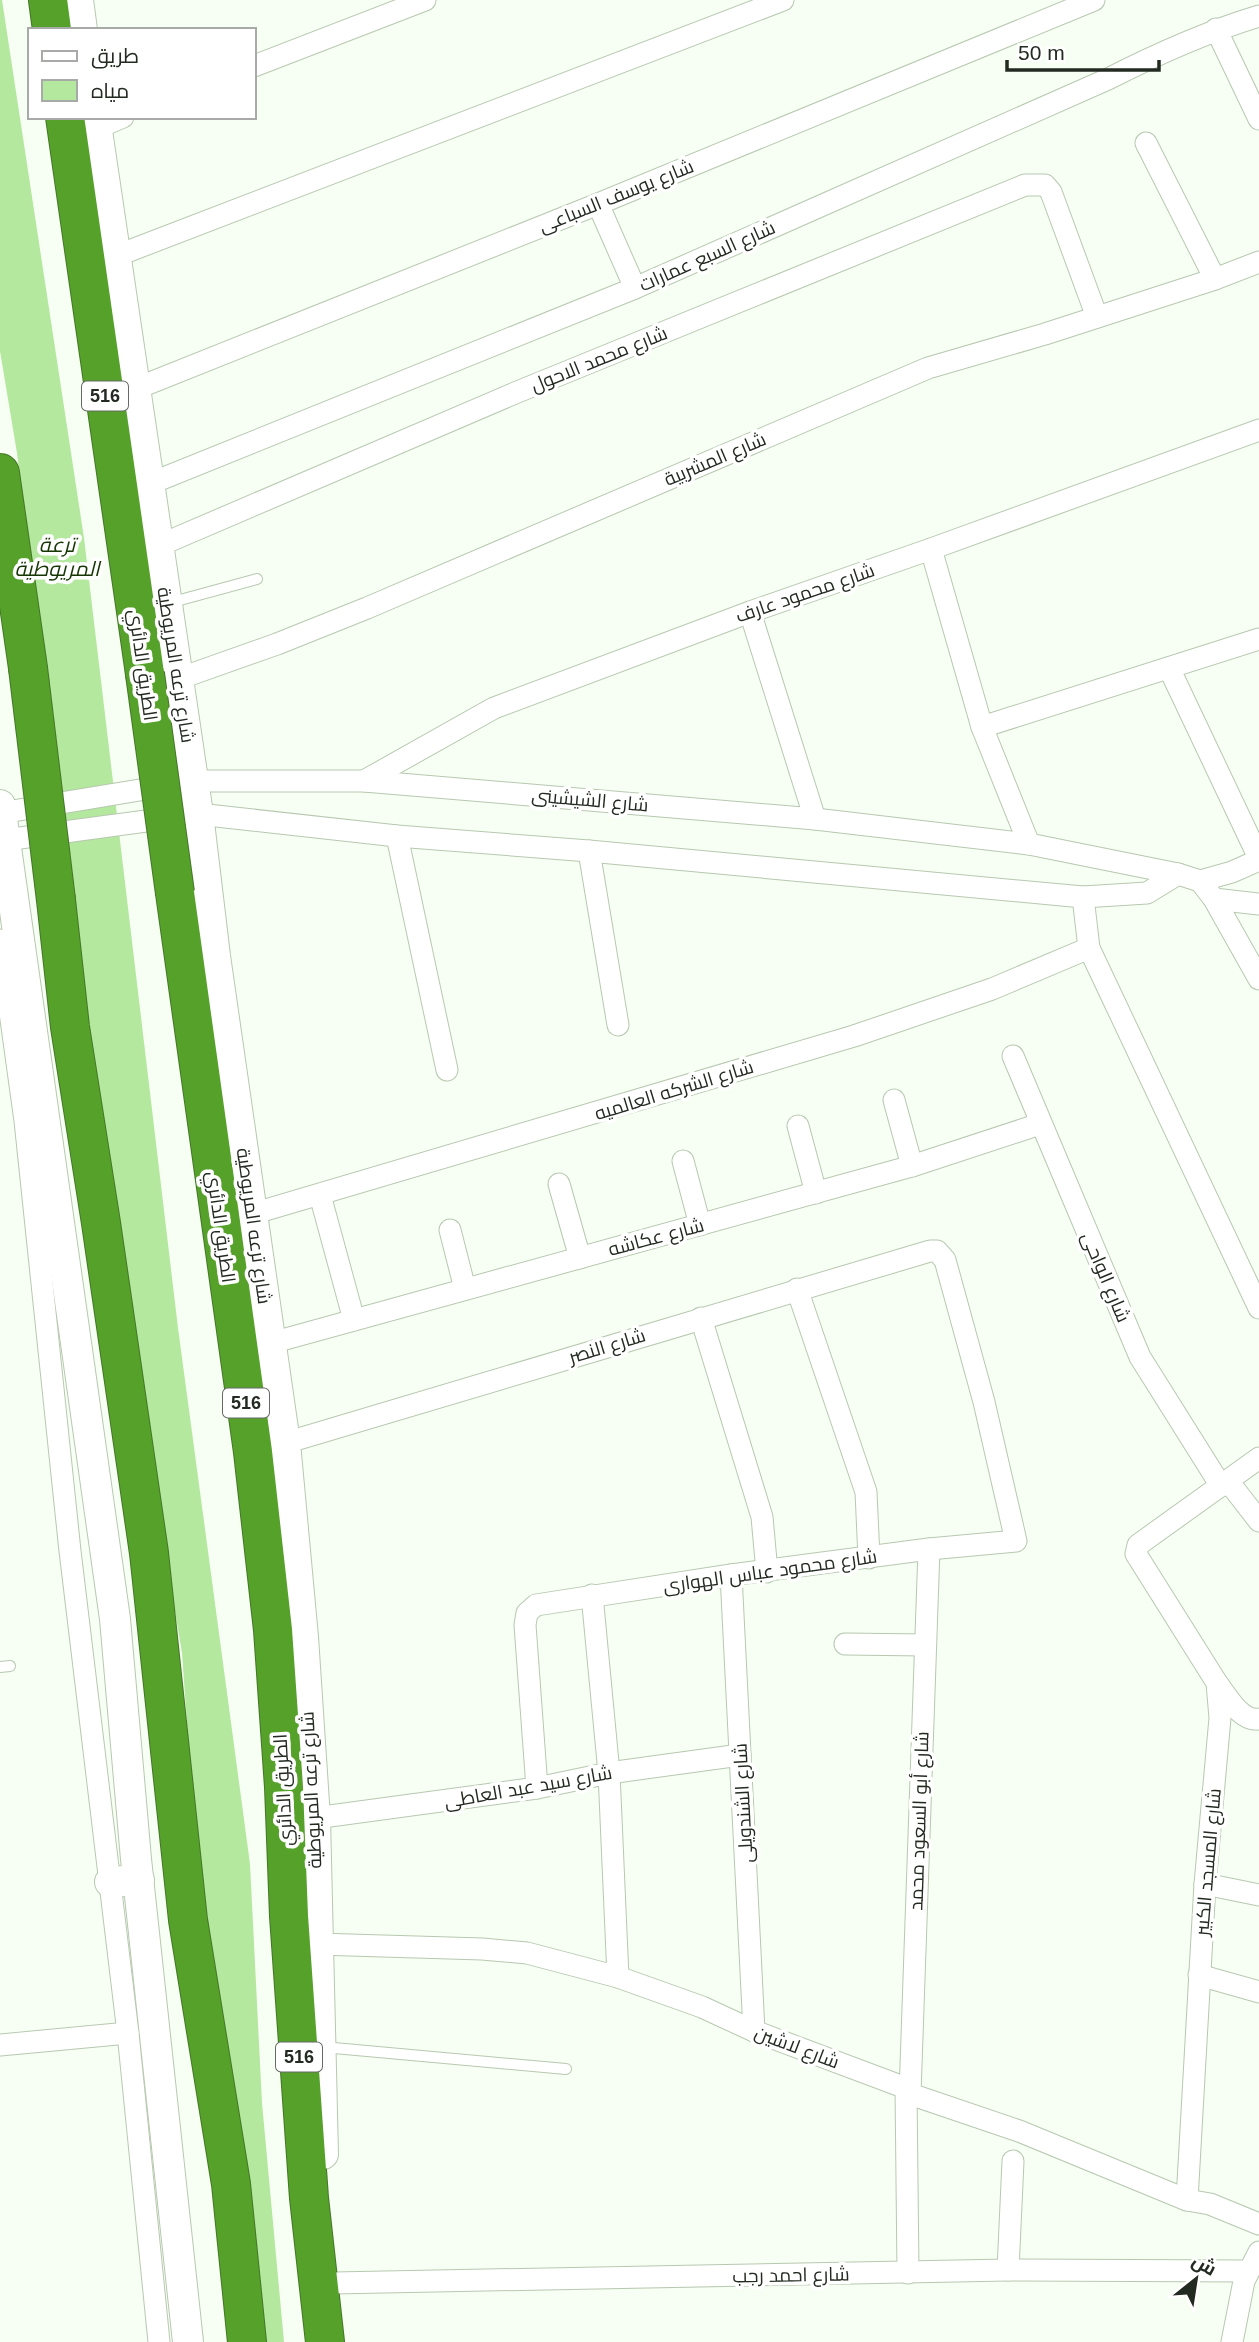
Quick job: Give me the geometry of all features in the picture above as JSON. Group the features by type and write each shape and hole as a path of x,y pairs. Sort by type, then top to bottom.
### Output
{"highway":[{"path":"48,0 52,28"},
{"name":"الطريق الدائري","path":"95,120 273,1630 284,1787 289,1916 309,2198 326,2342"},
{"path":"0,473 29,681 70,1027 102,1223 149,1553 188,1920 231,2184 247,2342"}],"main road":[{"path":"78,0 82,28"},
{"name":"شارع ترعه المريوطية","path":"95,120 178,679 189,815 215,956 285,1443 303,1637 315,1818 324,2189 341,2342"},
{"path":"8,822 115,1619 124,1881 188,2342"}],"street":[{"path":"256,65 425,0"},
{"path":"116,256 783,0"},
{"name":"شارع يوسف السباعى","path":"135,389 598,204 1094,0"},
{"name":"شارع السبع عمارات","path":"149,484 635,288 1216,29 1259,16"},
{"path":"1216,29 1259,119"},
{"path":"1146,143 1215,279"},
{"name":"شارع محمد الاحول","path":"158,546 515,393 1025,185 1045,185 1055,199 1097,317"},
{"path":"598,204 635,288"},
{"name":"شارع المشربية","path":"178,679 277,645 367,608 928,368 1097,317 1259,262"},
{"name":"شارع محمود عارف","path":"364,781 494,708 750,612 1259,430"},
{"path":"931,549 982,727 1028,844"},
{"path":"750,612 815,818"},
{"path":"982,727 1259,639"},
{"path":"1169,668 1259,859 1232,872 1200,881 1214,899 1259,979"},
{"path":"239,781 242,819"},
{"name":"شارع الشيشينى","path":"8,822 186,783 364,781 815,818 1028,844 1178,874 1200,881"},
{"path":"8,822 189,815 1083,897 1147,893 1178,874"},
{"path":"397,836 447,1070"},
{"path":"589,851 618,1025"},
{"path":"1083,897 1089,948 1259,1308"},
{"path":"1214,899 1259,904"},
{"path":"0,940 6,1021 26,1135 70,1551 124,1881 128,2033 159,2342"},
{"name":"شارع الشركه العالميه","path":"253,1214 854,1036 992,989 1089,948"},
{"name":"شارع الواحى","path":"1013,1056 1147,1371 1225,1483 1259,1521"},
{"path":"894,1100 912,1166"},
{"name":"شارع عكاشه","path":"271,1343 912,1166 1040,1124"},
{"path":"798,1126 816,1193"},
{"path":"683,1161 701,1225"},
{"path":"559,1184 580,1258"},
{"path":"320,1195 354,1320"},
{"path":"450,1230 466,1289"},
{"name":"شارع النصر","path":"285,1443 797,1289 937,1251 947,1265 984,1402 1016,1541"},
{"path":"797,1289 866,1492 869,1558"},
{"path":"701,1318 764,1525 768,1572"},
{"path":"1225,1483 1259,1458"},
{"name":"شارع المسجد الكبير","path":"1187,2200 1205,1884 1220,1718 1217,1683 1136,1554 1136,1549 1225,1483"},
{"name":"شارع محمود عباس الهوارى","path":"537,1788 524,1625 527,1613 536,1605 731,1575 929,1549 1016,1541"},
{"name":"شارع أبو السعود محمد","path":"908,2273 907,2091 929,1549"},
{"name":"شارع الشندويلى","path":"731,1575 754,2031"},
{"path":"593,1595 609,1773 618,1977"},
{"path":"845,1644 925,1645"},
{"path":"1217,1683 1243,1715 1253,1720 1259,1719"},
{"name":"شارع سيد عبد العاطى","path":"315,1818 537,1788 609,1773 740,1755"},
{"path":"1205,1884 1259,1895"},
{"name":"شارع لاشين","path":"317,1944 482,1948 527,1953 618,1977 702,2007 754,2031 907,2091 1019,2131 1187,2200 1210,2204 1259,2224"},
{"path":"1199,1975 1259,1992"},
{"path":"0,2045 128,2033"},
{"path":"1008,2270 1013,2161"},
{"path":"1232,2342 1255,2261"},
{"name":"شارع احمد رجب","path":"334,2283 908,2273 1255,2261"}],"lane":[{"path":"167,603 257,579"},
{"path":"320,2046 566,2069"}],"water":[{"name":"ترعة المريوطية","path":"0,0 84,538 178,1328 250,1864 262,2103 284,2342 243,2342 216,2131 182,1653 147,1445 91,1066 17,453 0,351"}]}
